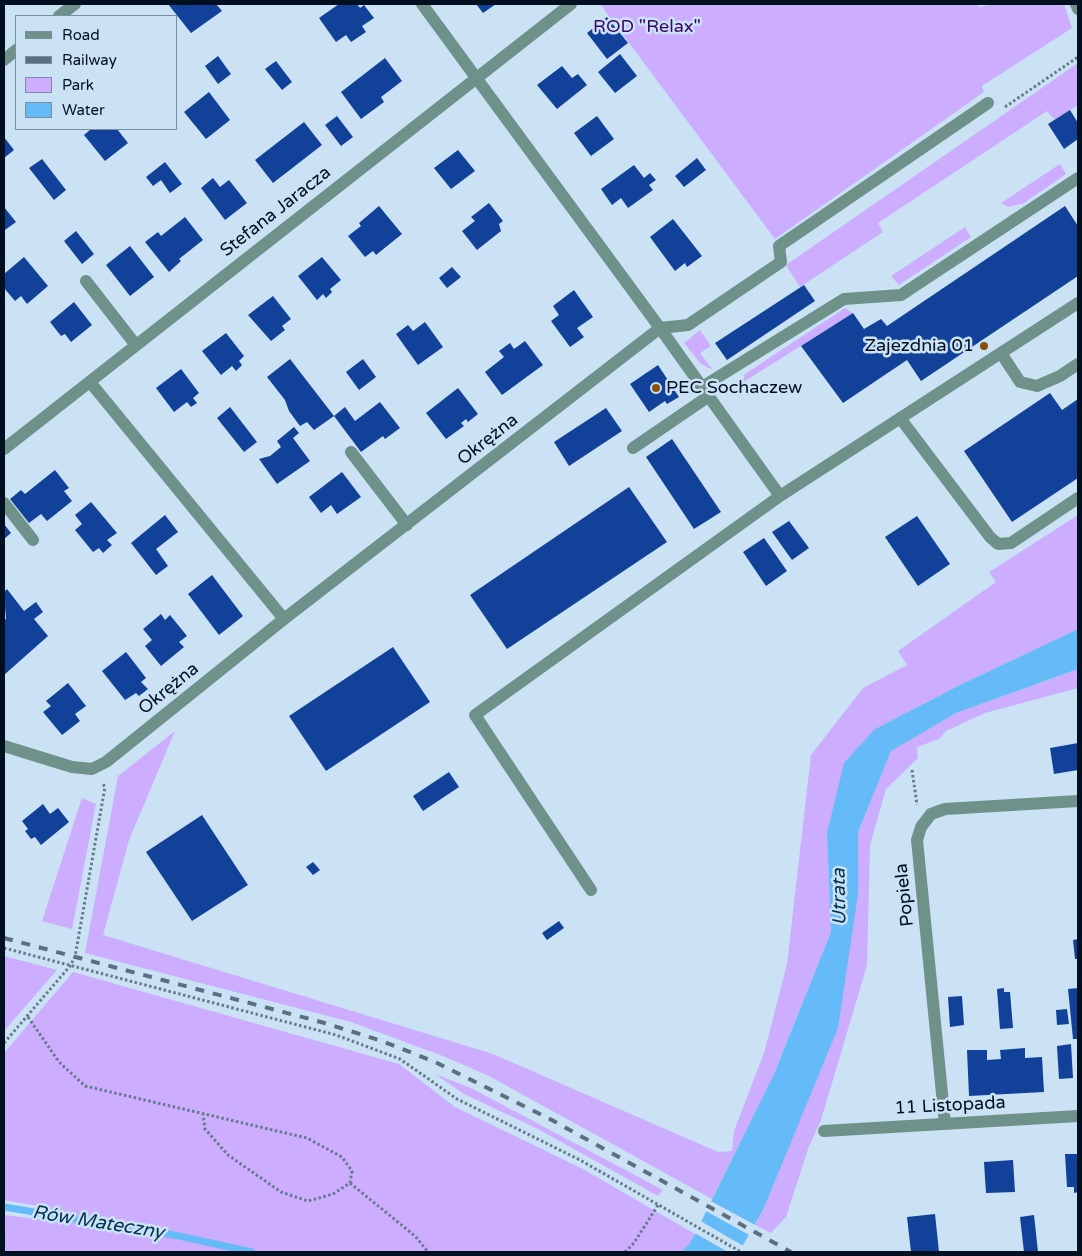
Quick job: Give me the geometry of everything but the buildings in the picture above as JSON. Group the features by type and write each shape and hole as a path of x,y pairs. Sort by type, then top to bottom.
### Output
{"street":[{"path":"60,15 74,4"},
{"path":"422,4 660,328 780,496"},
{"name":"Stefana Jaracza","path":"6,444 90,382 135,344 571,4"},
{"path":"1076,4 1078,9"},
{"path":"4,60 15,51"},
{"path":"660,328 688,324 780,262 779,246 988,104"},
{"path":"633,448 705,392 844,299 901,295 1077,181"},
{"path":"86,281 135,344"},
{"path":"591,890 475,715 780,496 1078,303"},
{"name":"Okrężna","path":"92,769 106,762 284,619 660,328"},
{"path":"1001,353 1020,382 1037,386 1060,376 1078,364"},
{"path":"90,382 284,619"},
{"path":"900,418 990,537 998,544 1011,543 1078,498"},
{"path":"351,452 407,525"},
{"path":"4,503 33,540"},
{"path":"4,746 72,767 92,769"},
{"path":"926,820 931,814 946,809 1078,801"},
{"name":"Popiela","path":"926,820 921,827 918,840 945,1124"},
{"name":"11 Listopada","path":"824,1131 1078,1116"}],"path":[{"path":"4,1043 28,1017 70,966 75,957 105,787 92,769"},
{"path":"912,770 916,801 926,820"},
{"path":"4,948 327,1033 400,1059 457,1099 580,1160 741,1252"},
{"path":"28,1017 59,1062 85,1086 307,1138 342,1157 352,1171 350,1183 333,1194 308,1201 281,1192 228,1155 205,1129 203,1114"},
{"path":"350,1183 415,1236 428,1252"},
{"path":"625,1252 634,1242 658,1205"}],"green space":[{"name":"ROD \"Relax\"","path":"600,4 977,4 979,7 994,4 1064,4 1072,28 982,86 984,92 775,239"},
{"path":"1078,63 1078,105 1055,120 1047,111 878,223 883,232 800,287 786,265"},
{"path":"1060,164 1066,174 1024,203 1008,207 1001,203"},
{"path":"965,227 971,237 899,285 891,276"},
{"path":"845,308 853,313 742,383 745,374"},
{"path":"700,330 711,346 700,353 713,370 701,364 684,343"},
{"path":"1078,515 1078,629 960,685 875,729 827,833 831,932 774,1074 712,1199 489,1076 448,1058 351,1022 85,953 118,776 175,731 129,840 103,935 493,1054 718,1152 732,1151 734,1131 764,1053 787,964 811,755 863,688 907,665 898,651 996,582 989,572"},
{"path":"1078,669 1078,688 985,713 946,731 939,739 917,747 918,758 886,789 870,845 867,965 821,1120 809,1146 786,1217 771,1233 755,1225 763,1210 858,894 858,832 891,750 956,713"},
{"path":"82,798 96,804 72,929 42,921"},
{"path":"4,956 57,970 4,1031"},
{"path":"73,972 399,1064 455,1107 583,1169 695,1234 690,1243 681,1252 4,1252 4,1215 45,1220 44,1207 4,1200 4,1053"},
{"path":"435,1074 471,1088 663,1190 658,1196 538,1129 464,1094"}],"water":[{"name":"Utrata","path":"1078,629 1078,669 956,713 891,751 858,832 858,894 838,1028 763,1210 739,1252 681,1252 690,1243 695,1234 774,1074 831,932 827,833 844,763 875,729 960,685"}],"pier":[{"path":"709,1200 757,1226 751,1236 704,1210"},
{"path":"699,1220 745,1247 742,1252 728,1252 693,1232"}],"waterway":[{"name":"Rów Mateczny","path":"4,1207 179,1236 252,1252"}],"railway":[{"path":"4,938 321,1022 382,1041 435,1062 548,1118 791,1252"}],"place":[{"name":"Zajezdnia 01","path":"984,346"},
{"name":"PEC Sochaczew","path":"656,388"}]}
